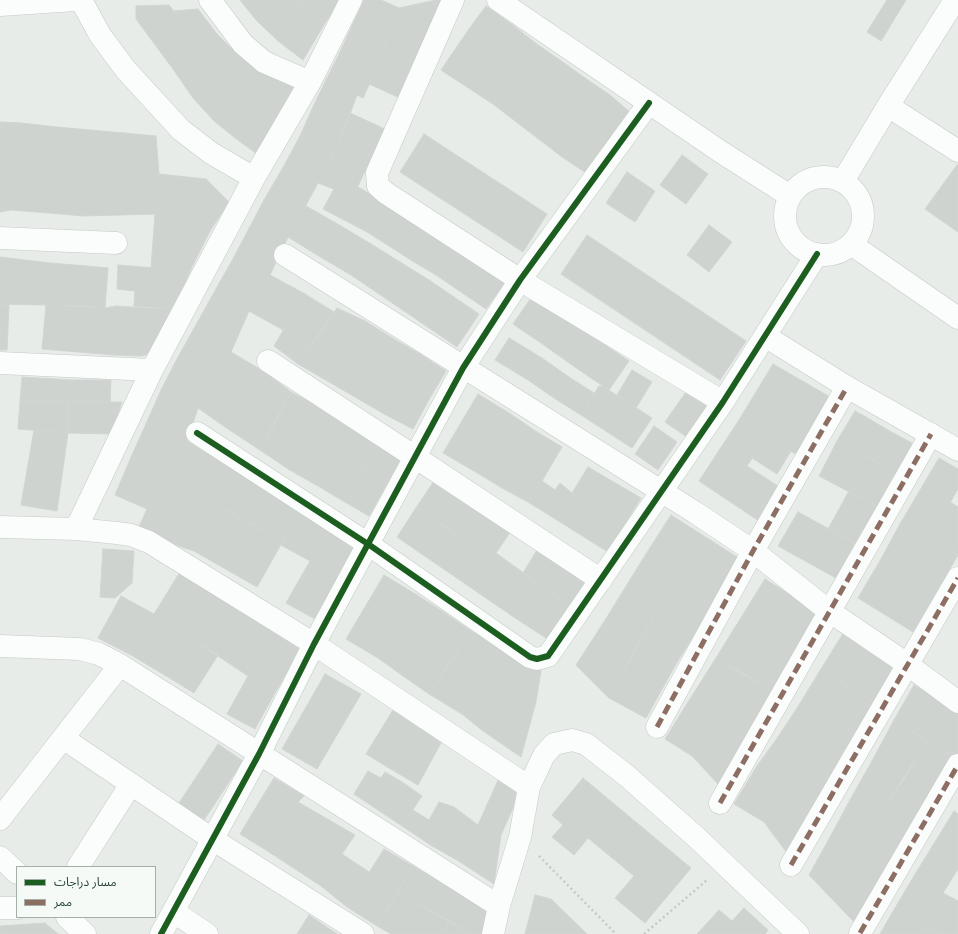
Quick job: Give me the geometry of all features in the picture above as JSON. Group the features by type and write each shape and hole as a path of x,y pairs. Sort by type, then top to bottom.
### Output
{"street":[{"path":"0,5 76,0"},
{"path":"81,0 100,35 126,70 182,130 211,153 254,178"},
{"path":"210,0 243,44 264,62 310,82"},
{"path":"76,529 152,370 254,178 310,82 351,0"},
{"path":"453,0 377,173 378,186 386,193 520,280 723,402"},
{"path":"498,0 649,104 790,196"},
{"path":"843,181 955,0"},
{"path":"161,934 259,754 314,644 463,368 520,280 649,104"},
{"path":"888,106 958,151"},
{"path":"820,177 832,177 843,181 853,189 860,199 863,211 863,223 859,235 851,244 841,251 829,255 817,254 805,250 795,242 788,232 785,220 786,208 790,196 797,187 808,180 820,177"},
{"path":"0,238 116,242"},
{"path":"851,244 958,318"},
{"path":"197,433 368,544 530,657 537,659 548,656 723,402 817,254"},
{"path":"285,255 463,368 661,490 753,551 829,610 907,664 958,702"},
{"path":"765,336 847,387 958,450"},
{"path":"268,361 601,580"},
{"path":"0,363 152,370"},
{"path":"657,727 753,551 847,387"},
{"path":"720,803 931,434"},
{"path":"0,527 76,529 131,535 149,542 314,644 528,787"},
{"path":"791,865 958,578"},
{"path":"0,646 80,649 99,654 120,665 499,906"},
{"path":"0,819 120,665"},
{"path":"63,738 212,839 357,933"},
{"path":"492,934 520,837 528,787 544,755 554,744 572,740 586,744 627,776 696,837 798,934"},
{"path":"860,933 958,765"},
{"path":"79,866 131,784"},
{"path":"0,857 16,871"},
{"path":"0,908 16,908"},
{"path":"174,912 206,934"},
{"path":"68,918 85,934"}],"path":[{"path":"520,837 616,934"},
{"path":"644,934 724,865"}],"building":[{"path":"240,0 276,0 257,21"},
{"path":"276,0 294,0 305,9 278,41 257,21"},
{"path":"294,0 305,0 301,6"},
{"path":"305,0 341,0 325,23 301,6"},
{"path":"364,0 381,0 399,8 386,41 352,26"},
{"path":"436,0 445,0 433,32 396,16 399,8"},
{"path":"887,0 906,0 881,41 867,32"},
{"path":"169,5 201,46 173,69 136,19 136,6"},
{"path":"486,6 514,26 492,57 469,29"},
{"path":"198,9 217,34 201,46 174,11"},
{"path":"305,9 325,23 303,60 278,41"},
{"path":"396,16 433,32 417,64 386,50 386,41"},
{"path":"352,26 386,41 386,50 376,70 340,52"},
{"path":"514,26 538,45 515,73 492,57"},
{"path":"469,29 492,57 470,89 441,70"},
{"path":"217,34 239,56 223,73 201,46"},
{"path":"538,45 560,60 538,91 515,73"},
{"path":"201,46 223,73 193,98 173,69"},
{"path":"386,50 417,64 402,99 369,84"},
{"path":"340,52 376,70 363,98 326,80"},
{"path":"239,56 279,77 261,108 223,73"},
{"path":"492,57 515,73 493,104 470,89"},
{"path":"560,60 585,78 563,109 538,91"},
{"path":"223,73 241,91 214,121 193,98"},
{"path":"515,73 538,91 515,121 493,104"},
{"path":"279,77 296,88 277,119 261,108"},
{"path":"585,78 610,95 586,127 563,109"},
{"path":"326,80 357,95 346,125 312,109"},
{"path":"241,91 261,108 239,141 214,121"},
{"path":"538,91 563,109 540,140 515,121"},
{"path":"610,95 632,114 608,146 586,127"},
{"path":"261,108 277,119 257,154 239,141"},
{"path":"312,109 346,125 334,151 300,136"},
{"path":"563,109 586,127 562,157 540,140"},
{"path":"350,113 387,130 371,159 338,142"},
{"path":"0,122 21,123 16,163 0,161"},
{"path":"21,123 57,127 53,167 16,163"},
{"path":"57,127 90,130 88,168 53,167"},
{"path":"586,127 608,146 586,173 562,157"},
{"path":"90,130 124,133 121,171 88,168"},
{"path":"124,133 156,136 159,174 121,171"},
{"path":"424,134 547,214 523,252 400,172"},
{"path":"300,136 334,151 318,183 285,164"},
{"path":"338,142 371,159 352,198 318,183"},
{"path":"682,155 708,174 686,204 660,185"},
{"path":"0,161 16,163 11,210 0,212"},
{"path":"16,163 53,167 49,213 11,210"},
{"path":"285,164 318,183 299,218 264,200"},
{"path":"957,165 958,166 958,232 925,209"},
{"path":"53,167 88,168 84,216 49,213"},
{"path":"88,168 121,171 120,215 84,216"},
{"path":"121,171 159,174 154,209 155,214 120,215"},
{"path":"627,172 655,191 635,222 606,203"},
{"path":"159,174 206,179 202,215 154,209"},
{"path":"206,179 229,202 210,231 202,215"},
{"path":"358,187 385,203 367,232 323,209 334,189 352,198"},
{"path":"264,200 299,218 270,275 234,257"},
{"path":"385,203 408,218 389,246 367,232"},
{"path":"306,206 341,226 322,258 288,237"},
{"path":"154,209 202,215 210,231 190,271 151,268 155,214"},
{"path":"408,218 432,233 414,262 389,246"},
{"path":"709,225 732,242 709,272 687,255"},
{"path":"341,226 371,244 351,275 322,258"},
{"path":"432,233 454,247 436,275 414,262"},
{"path":"587,235 746,341 720,380 561,274"},
{"path":"371,244 400,262 379,294 351,275"},
{"path":"454,247 480,264 461,292 436,275"},
{"path":"0,257 50,263 46,305 0,304"},
{"path":"234,257 270,275 249,311 216,289"},
{"path":"400,262 429,280 407,313 379,294"},
{"path":"50,263 86,266 83,306 46,305"},
{"path":"480,264 505,282 486,309 461,292"},
{"path":"118,265 190,271 175,309 134,306 135,291 117,289"},
{"path":"86,266 108,268 105,308 83,306"},
{"path":"270,275 305,294 295,311 260,292"},
{"path":"429,280 479,314 457,347 407,313"},
{"path":"216,289 249,311 231,352 216,377 178,357"},
{"path":"260,292 295,311 283,330 249,311"},
{"path":"305,294 334,312 298,364 274,346"},
{"path":"531,298 560,316 541,343 513,324"},
{"path":"0,304 9,304 7,350 0,350"},
{"path":"46,305 105,308 117,306 114,355 42,349"},
{"path":"117,306 144,308 141,356 114,355"},
{"path":"144,308 175,309 150,354 141,356"},
{"path":"337,308 365,321 350,344 326,325"},
{"path":"560,316 584,331 565,360 541,343"},
{"path":"365,321 394,339 380,365 376,360 350,344"},
{"path":"326,325 350,344 376,360 355,397 298,364"},
{"path":"584,331 605,345 585,374 565,360"},
{"path":"509,338 542,358 528,380 495,360"},
{"path":"394,339 420,354 403,382 380,365"},
{"path":"605,345 629,361 609,390 585,374"},
{"path":"231,352 263,371 225,427 198,408"},
{"path":"420,354 446,371 431,396 403,382"},
{"path":"178,357 216,377 198,408 161,390"},
{"path":"542,358 569,377 554,398 528,380"},
{"path":"376,360 380,365 403,382 386,415 355,397"},
{"path":"773,364 830,397 796,454 766,438 739,420"},
{"path":"632,370 652,382 636,408 617,395"},
{"path":"263,371 291,392 260,450 225,427"},
{"path":"22,377 71,380 68,402 20,402"},
{"path":"569,377 594,393 581,415 554,398"},
{"path":"71,380 111,380 110,402 68,402"},
{"path":"403,382 431,396 413,429 386,415"},
{"path":"599,386 604,387 652,418 632,448 581,415"},
{"path":"161,390 198,408 187,441 146,424"},
{"path":"291,392 323,409 308,435 277,420"},
{"path":"686,392 708,407 687,437 665,422"},
{"path":"478,394 509,413 474,471 443,453"},
{"path":"20,402 68,402 68,433 18,429"},
{"path":"68,402 122,402 111,434 68,433"},
{"path":"323,409 353,427 338,452 308,435"},
{"path":"855,411 866,417 849,447 837,441"},
{"path":"509,413 537,432 502,488 474,471"},
{"path":"866,417 886,429 869,458 849,447"},
{"path":"277,420 308,435 288,469 260,450"},
{"path":"739,420 766,438 747,466 781,488 759,521 699,481"},
{"path":"146,424 187,441 171,475 132,455"},
{"path":"654,426 677,442 658,470 635,454"},
{"path":"353,427 379,442 343,501 318,486"},
{"path":"886,429 912,443 897,472 869,458"},
{"path":"34,430 68,433 57,511 21,505"},
{"path":"537,432 562,447 528,502 502,488"},
{"path":"308,435 338,452 318,486 288,469"},
{"path":"766,438 791,451 777,474 752,458"},
{"path":"187,441 216,459 200,487 171,475"},
{"path":"837,441 897,472 878,507 819,476"},
{"path":"379,442 403,456 387,484 363,469"},
{"path":"132,455 171,475 161,492 147,509 115,495"},
{"path":"939,458 958,469 958,489 928,540 900,524"},
{"path":"216,459 272,493 253,525 195,492 200,487"},
{"path":"588,467 641,498 625,524 572,493"},
{"path":"363,469 387,484 369,516 343,501"},
{"path":"171,475 200,487 195,492 173,544 138,529 147,509 161,492"},
{"path":"434,481 483,513 465,540 416,508"},
{"path":"542,481 555,490 560,483 572,493 557,520 528,502"},
{"path":"849,491 878,507 855,543 828,529"},
{"path":"195,492 220,506 194,551 173,544"},
{"path":"272,493 303,511 283,541 253,525"},
{"path":"572,493 625,524 608,552 557,520"},
{"path":"950,502 958,507 958,555 928,540"},
{"path":"220,506 283,541 257,587 194,551"},
{"path":"416,508 449,529 429,559 397,537"},
{"path":"303,511 329,527 310,561 281,545"},
{"path":"798,512 855,543 836,578 778,546"},
{"path":"483,513 511,531 496,553 542,586 518,620 429,559 449,529 465,540"},
{"path":"671,515 740,559 716,598 646,554"},
{"path":"900,524 928,540 908,574 881,559"},
{"path":"329,527 358,544 338,577 310,561"},
{"path":"928,540 958,555 937,591 908,574"},
{"path":"103,549 134,551 132,583 115,598 100,597"},
{"path":"537,550 589,583 572,608 523,573"},
{"path":"646,554 679,575 637,647 602,625"},
{"path":"881,559 908,574 884,614 858,598"},
{"path":"310,561 338,577 315,619 286,603"},
{"path":"180,572 212,594 186,635 154,614"},
{"path":"908,574 937,591 913,632 884,614"},
{"path":"384,575 417,595 378,658 346,639"},
{"path":"679,575 716,598 696,632 658,609"},
{"path":"765,579 820,613 773,692 716,658"},
{"path":"542,586 572,608 551,641 518,620"},
{"path":"212,594 273,632 248,676 186,635"},
{"path":"417,595 445,613 403,676 378,658"},
{"path":"121,596 154,614 131,655 98,638"},
{"path":"658,609 696,632 676,664 638,644"},
{"path":"445,613 471,631 451,660 425,643"},
{"path":"154,614 186,635 163,674 131,655"},
{"path":"602,625 637,647 609,698 576,665"},
{"path":"471,631 501,647 462,714 429,694"},
{"path":"273,632 301,650 276,691 248,676"},
{"path":"844,632 900,669 877,704 821,669"},
{"path":"186,635 218,655 194,693 163,674"},
{"path":"425,643 451,660 429,694 403,676"},
{"path":"638,644 676,664 646,718 609,698"},
{"path":"501,647 541,671 536,702 513,686 483,731 462,714"},
{"path":"716,658 743,673 717,714 690,699"},
{"path":"821,669 849,686 826,721 799,705"},
{"path":"743,673 773,692 751,733 717,714"},
{"path":"325,674 361,694 317,769 282,749"},
{"path":"248,676 276,691 255,729 227,714"},
{"path":"914,685 935,698 914,732 894,720"},
{"path":"513,686 536,702 521,757 483,731"},
{"path":"849,686 877,704 854,738 826,721"},
{"path":"935,698 958,713 958,752 955,757 914,732"},
{"path":"690,699 717,714 692,756 665,739"},
{"path":"799,705 826,721 803,753 778,737"},
{"path":"393,710 420,728 394,771 366,754"},
{"path":"717,714 751,733 720,786 692,756"},
{"path":"894,720 928,741 903,778 872,761"},
{"path":"826,721 854,738 835,772 803,753"},
{"path":"420,728 442,741 418,785 394,771"},
{"path":"778,737 803,753 788,785 757,766"},
{"path":"928,741 955,757 908,832 880,816"},
{"path":"218,744 243,761 204,820 179,803"},
{"path":"803,753 835,772 818,804 788,785"},
{"path":"872,761 903,778 880,816 850,800"},
{"path":"757,766 788,785 764,822 734,804"},
{"path":"368,771 381,778 385,772 402,782 381,812 354,794"},
{"path":"274,778 304,796 298,802 286,821 258,804"},
{"path":"499,778 522,788 501,835 478,825"},
{"path":"583,778 691,868 645,923 615,898 634,876 588,838 574,855 552,837 563,825 552,815"},
{"path":"402,782 422,796 402,826 381,812"},
{"path":"788,785 818,804 787,853 764,822"},
{"path":"850,800 880,816 857,854 829,839"},
{"path":"298,802 355,835 342,854 286,821"},
{"path":"439,802 454,807 432,846 402,826 413,810 429,820"},
{"path":"258,804 286,821 266,850 240,834"},
{"path":"454,807 478,825 457,860 432,846"},
{"path":"954,811 958,814 958,869 943,893 914,876"},
{"path":"880,816 908,832 886,870 857,854"},
{"path":"286,821 342,854 321,886 266,850"},
{"path":"478,825 501,835 494,884 457,860"},
{"path":"829,839 886,870 856,924 809,875"},
{"path":"384,849 413,866 377,926 347,907"},
{"path":"342,854 369,872 347,907 321,886"},
{"path":"413,866 494,913 484,934 472,934 398,892"},
{"path":"914,876 943,893 924,925 895,908"},
{"path":"398,892 449,922 442,934 391,934 377,926"},
{"path":"943,893 958,901 958,934 940,934 924,925"},
{"path":"535,895 551,899 587,934 525,934"},
{"path":"744,908 768,930 765,934 697,934 719,910 732,921"},
{"path":"895,908 924,925 919,934 880,934"},
{"path":"309,915 337,934 297,934"},
{"path":"449,922 472,934 442,934"},
{"path":"45,923 58,934 0,934 0,926"},
{"path":"924,925 940,934 919,934"}],"marked path":[{"path":"657,727 753,551 847,387"},
{"path":"720,803 931,434"},
{"path":"791,865 958,578"},
{"path":"860,933 958,765"}],"cycle path":[{"path":"161,934 259,754 314,644 463,368 520,280 649,103"},
{"path":"197,433 368,544 530,657 537,659 548,656 723,402 817,254"}]}
